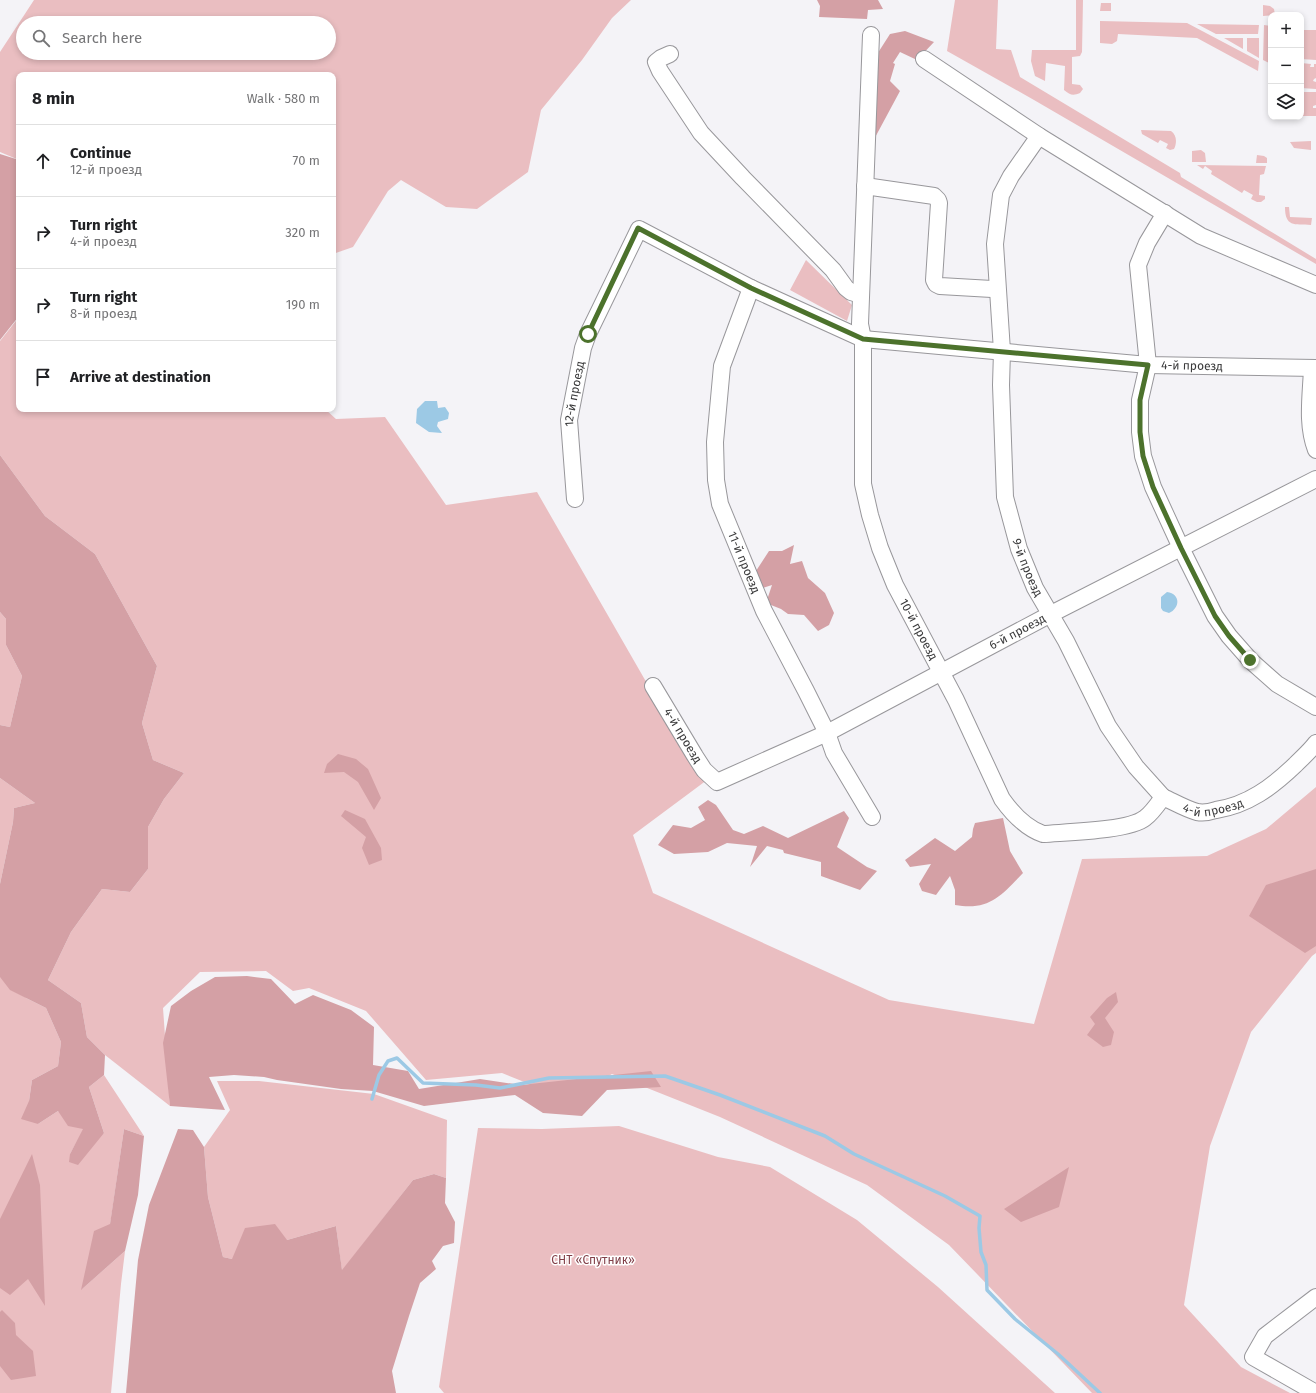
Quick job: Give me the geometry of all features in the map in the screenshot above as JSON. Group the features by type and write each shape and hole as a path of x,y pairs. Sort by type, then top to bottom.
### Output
{"street":[{"name":"10-й проезд","path":"871,35 860,324 863,339 863,484 880,548 895,585 956,700 1002,798 1008,808 1032,830 1043,834 1118,827 1139,822 1146,818 1163,797"},
{"path":"670,54 656,62 660,71 701,133 833,270 846,288 851,292 861,295"},
{"path":"924,59 1039,136 1201,236 1316,285"},
{"name":"9-й проезд","path":"1039,136 1011,176 1001,195 995,244 1002,351 1001,385 1006,497 1019,549 1035,588 1051,614 1108,726 1136,767 1163,797"},
{"path":"865,186 934,196 939,203 934,280 936,284 940,286 992,289"},
{"path":"1165,213 1147,243 1138,265 1148,365 1140,400 1140,432 1143,456 1153,487 1215,616 1229,636 1250,660 1277,684 1316,706"},
{"name":"4-й проезд","path":"638,228 751,288 863,339 1148,365 1314,368"},
{"name":"12-й проезд","path":"575,500 569,420 583,348 588,334 638,228"},
{"name":"11-й проезд","path":"751,288 722,366 715,442 716,480 720,504 764,611 806,690 827,733 834,753 872,817"},
{"path":"1314,368 1309,424 1311,437 1316,450"},
{"name":"6-й проезд","path":"717,782 827,733 1051,614 1316,479"},
{"name":"4-й проезд","path":"653,686 704,770 717,782"},
{"name":"4-й проезд","path":"1163,797 1197,812 1207,812 1228,808 1243,803 1258,796 1283,777 1312,749 1316,743"},
{"path":"1316,1297 1265,1336 1253,1357 1316,1393"}],"green space":[{"path":"34,0 631,0 612,18 582,60 541,110 528,172 477,209 446,207 401,180 388,191 353,247 336,253 336,72 16,72 16,159 0,152 0,52 16,28 16,60 336,60 336,16 24,16"},
{"path":"955,0 998,0 996,49 1011,50 1020,77 1180,173 1181,177 1316,259 1316,264 947,51"},
{"path":"1076,0 1083,0 1082,52 1080,56 1072,57 1072,84 1080,85 1083,89 1080,93 1073,95 1064,90 1065,66 1046,63 1045,81 1035,76 1031,61 1032,50 1076,50"},
{"path":"1101,3 1111,3 1111,11 1100,11"},
{"path":"1263,5 1270,6 1274,9 1274,12 1268,12 1268,16 1263,16"},
{"path":"1100,21 1187,23 1259,61 1258,71 1197,38 1118,34 1117,41 1112,44 1100,43"},
{"path":"1197,24 1259,25 1258,34 1216,34"},
{"path":"1264,25 1268,26 1268,62 1263,60"},
{"path":"1304,30 1316,30 1316,60 1304,59"},
{"path":"1224,38 1243,38 1243,49"},
{"path":"1247,38 1259,38 1259,58 1247,51"},
{"path":"1304,63 1311,64 1310,67 1314,67 1314,64 1316,64 1316,78 1313,81 1316,82 1316,89 1304,88"},
{"path":"1304,92 1316,92 1316,105 1313,106 1313,108 1316,108 1316,116 1304,116"},
{"path":"1141,130 1171,131 1176,139 1174,149 1170,150 1166,148 1168,144 1160,140 1158,143 1142,134"},
{"path":"1311,141 1311,150 1294,148 1290,142"},
{"path":"1201,150 1205,153 1206,162 1192,162 1192,151"},
{"path":"1257,155 1267,158 1267,163 1256,163"},
{"path":"1197,165 1266,166 1264,174 1260,175 1259,195 1265,196 1265,199 1261,202 1257,202 1251,199 1253,195 1244,190 1242,193 1211,174 1212,171 1205,166 1203,169"},
{"path":"1285,207 1289,207 1290,217 1312,218 1311,225 1295,224 1289,221 1285,213"},
{"path":"806,260 852,305 847,321 790,290"},
{"path":"16,321 16,412 328,412 336,419 385,417 446,505 537,492 683,746 707,780 633,835 653,893 889,1000 1034,1024 1082,859 1207,856 1266,829 1316,787 1316,953 1251,1032 1210,1146 1184,1305 1241,1367 1290,1393 1092,1393 949,1245 867,1185 720,1117 612,1074 567,1099 502,1073 426,1080 366,1011 309,988 293,991 266,971 200,972 163,1008 170,1106 105,1055 87,1037 81,1003 48,980 71,932 102,889 130,892 148,869 148,827 164,799 184,773 153,760 142,723 157,666 95,554 45,516 0,455 0,341"},
{"path":"0,612 6,619 6,645 22,676 10,727 0,725"},
{"path":"0,778 35,803 14,808 13,822 0,884"},
{"path":"0,955 26,998 46,1008 61,1042 58,1066 32,1080 29,1101 38,1124 58,1111 84,1129 70,1154 104,1133 89,1087 104,1075 144,1136 124,1129 110,1225 82,1289 125,1251 111,1393 0,1393"},
{"path":"217,1081 259,1081 374,1094 447,1120 446,1178 434,1174 413,1180 342,1271 336,1226 287,1240 232,1259 223,1257 208,1197 204,1147 230,1110"},
{"name":"СНТ «Спутник»","path":"619,1126 718,1157 770,1167 857,1220 938,1287 1055,1393 444,1393 439,1387 478,1128 542,1129"}],"shaded area":[{"path":"817,0 878,0 883,9 868,10 867,19 819,17 820,6"},
{"path":"905,31 934,42 917,60 900,52 893,63 895,64 890,81 900,91 871,145 874,59 890,34"},
{"path":"0,154 16,159 16,320 0,340"},
{"path":"0,455 45,516 95,554 157,666 142,723 153,760 184,773 164,799 148,827 148,869 130,892 102,889 71,932 48,980 81,1003 87,1037 105,1055 104,1075 89,1087 104,1133 78,1165 69,1162 70,1154 83,1129 68,1126 58,1111 38,1124 21,1119 29,1101 32,1080 58,1066 61,1042 46,1008 10,990 0,977 0,884 13,822 14,808 35,803 0,778 0,725 10,727 22,676 6,645 6,619 0,612"},
{"path":"794,545 790,564 802,561 808,578 825,593 834,613 829,625 818,631 804,615 788,614 781,609 766,603 772,585 760,589 754,574 769,551 782,551"},
{"path":"338,754 356,759 368,769 381,798 374,810 358,782 344,772 324,773 327,764"},
{"path":"708,800 716,805 733,830 744,834 763,826 788,838 844,811 849,818 837,847 867,867 877,871 860,890 821,876 821,862 784,853 783,850 767,846 750,867 757,846 727,843 708,852 674,854 658,845 673,825 691,828 705,820 698,807"},
{"path":"345,810 365,819 381,848 382,860 369,865 362,848 366,837 341,816"},
{"path":"1003,818 1010,851 1023,873 1008,889 994,900 977,906 955,905 955,890 950,876 936,895 922,891 919,884 931,864 910,867 905,860 935,838 955,851 972,837 975,823"},
{"path":"1316,869 1316,946 1305,953 1249,916 1266,885"},
{"path":"247,976 271,979 295,1004 313,995 351,1010 374,1027 373,1065 408,1071 419,1089 480,1079 521,1085 651,1071 661,1087 607,1090 582,1116 543,1113 515,1095 424,1106 373,1091 341,1089 264,1077 234,1075 209,1077 225,1110 170,1106 163,1043 171,1006 191,991 215,977"},
{"path":"1116,992 1118,1002 1105,1018 1114,1032 1111,1045 1103,1047 1087,1035 1095,1024 1090,1017 1107,998"},
{"path":"124,1129 144,1136 138,1195 125,1251 81,1290 94,1231 110,1224"},
{"path":"178,1129 193,1130 204,1147 208,1197 223,1257 232,1259 245,1228 275,1224 287,1240 336,1226 342,1270 413,1180 434,1174 446,1178 445,1203 455,1222 454,1243 443,1246 432,1261 436,1269 420,1283 392,1371 396,1393 126,1393 138,1260 149,1205"},
{"path":"32,1154 40,1185 45,1306 28,1279 10,1295 0,1288 0,1219"},
{"path":"1069,1167 1059,1207 1021,1222 1004,1209"},
{"path":"2,1310 15,1323 16,1335 33,1351 36,1376 11,1380 0,1366 0,1312"}],"water":[{"path":"425,401 437,401 438,408 445,407 449,413 448,419 438,422 437,426 442,433 429,432 416,423 417,409"},
{"path":"1167,592 1172,593 1177,598 1177,605 1173,611 1169,613 1163,611 1161,608 1161,597"}],"waterway":[{"path":"372,1099 379,1075 388,1061 397,1058 423,1083 476,1085 500,1088 549,1078 665,1076 720,1095 825,1136 854,1154 945,1196 980,1216 979,1228 981,1252 986,1265 987,1290 1015,1319 1058,1354 1100,1393"}],"route":[{"path":"588,334 638,228 751,288 863,339 1148,365 1140,400 1140,432 1143,456 1153,487 1215,616 1229,636 1250,660"}]}
